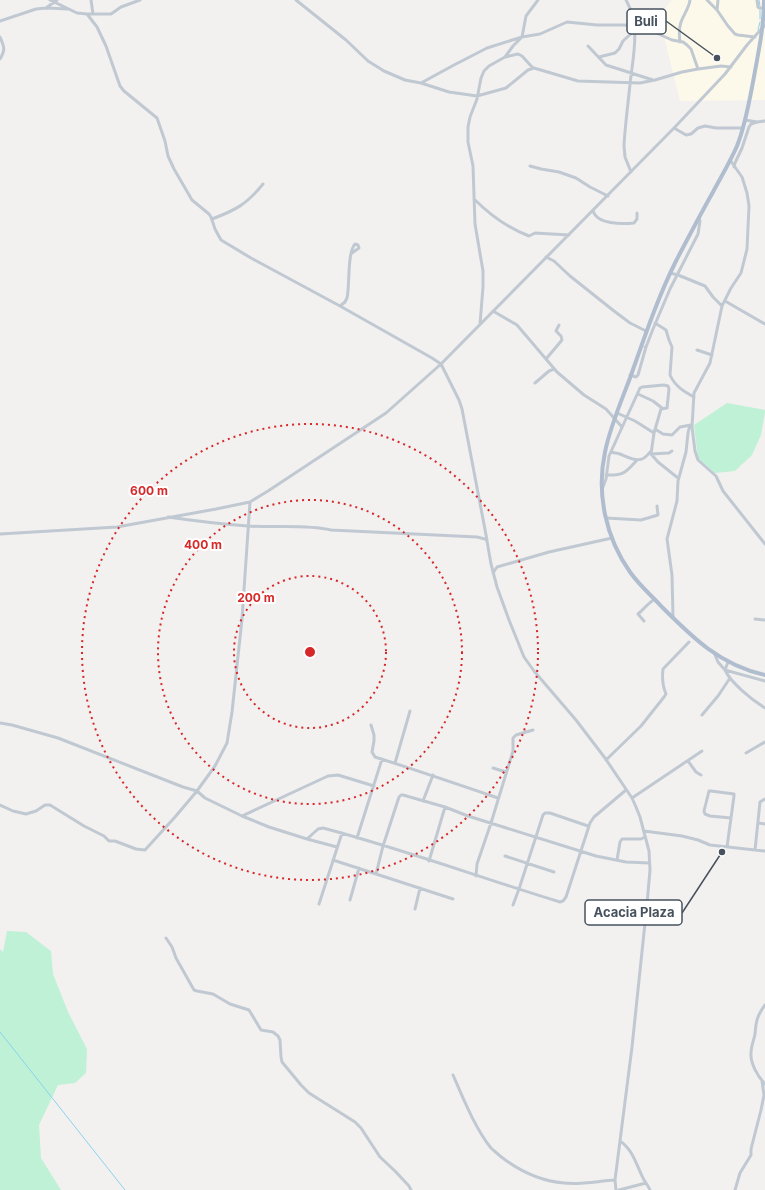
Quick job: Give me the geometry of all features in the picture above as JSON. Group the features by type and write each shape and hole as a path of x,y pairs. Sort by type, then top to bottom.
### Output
{"main road":[{"path":"764,0 764,26 743,128 730,160 670,273 646,331 610,432 604,458 602,490 606,518 612,538 626,566 644,589 697,641 715,655 749,671 765,675"}],"street":[{"path":"50,0 56,1 69,10 87,14 111,14 121,6 140,0"},
{"path":"91,0 93,14"},
{"path":"296,0 341,36 364,58 384,71 401,79 421,83 449,92 477,96 506,88 533,68 539,68 578,81 644,83 698,69 721,66 731,67"},
{"path":"505,57 522,38 526,16 538,0"},
{"path":"626,0 632,15 634,26 634,50 624,146 631,172"},
{"path":"680,42 681,23 690,5 690,0"},
{"path":"708,0 735,34 755,37"},
{"path":"717,10 718,0"},
{"path":"757,0 758,7 764,8"},
{"path":"46,8 56,1"},
{"path":"0,21 36,9 46,8 69,10"},
{"path":"87,14 97,27 106,46 120,86 157,118 165,141 168,156 174,169 192,200 212,218 219,238 223,242 413,346 441,364 459,400 462,409 493,573 503,606 524,657 568,710 606,760 632,798 644,831 649,851 647,904 620,1141 616,1190"},
{"path":"632,15 641,27"},
{"path":"421,83 487,48 540,34 568,22 641,27 672,40 685,43 691,49 698,69"},
{"path":"0,534 117,527 168,517 216,510 250,502 386,413 441,364 608,196 731,67 747,45 764,26"},
{"path":"599,57 615,53 623,41 634,30 641,27"},
{"path":"0,37 5,48 0,59"},
{"path":"588,46 606,65 655,80"},
{"path":"480,324 484,287 483,270 475,224 473,166 468,142 468,126 484,71 492,63 505,57 520,54 533,68"},
{"path":"745,120 757,122"},
{"path":"734,167 751,124 765,121"},
{"path":"674,128 686,135 691,134 698,128 705,126 716,128 743,128"},
{"path":"673,617 672,575 667,539 677,501 678,478 686,452 688,433 691,425 694,393 710,363 722,306 741,273 748,240 749,206 747,193 742,177 730,160"},
{"path":"530,166 559,172 576,178 608,196"},
{"path":"212,218 231,211 244,204 263,184"},
{"path":"474,199 492,216 511,228 529,236 535,233 569,235"},
{"path":"593,210 594,214 599,219 616,223 634,223 637,218 637,213"},
{"path":"630,376 636,377 638,375 655,323 698,234 699,218"},
{"path":"340,306 347,298 349,263 352,253"},
{"path":"546,257 558,264 570,276 614,312 630,323 646,331"},
{"path":"670,273 705,286 722,306"},
{"path":"725,300 765,324"},
{"path":"493,311 517,326 554,369 573,386 606,410 622,427"},
{"path":"655,323 666,330 672,347 670,375 674,383 682,391 694,397"},
{"path":"546,360 562,340 561,336 556,331 559,326"},
{"path":"641,345 646,347"},
{"path":"697,350 712,355"},
{"path":"535,383 554,369"},
{"path":"602,490 605,482 607,463 611,452 640,388 642,386 674,383"},
{"path":"638,394 653,401 662,408 667,408 669,389 668,386 664,385"},
{"path":"611,452 637,460 643,460 647,457 650,453 654,431 662,408"},
{"path":"617,413 663,434 672,435 680,427 691,425"},
{"path":"691,425 698,460 716,476 723,491 765,544"},
{"path":"610,432 618,435"},
{"path":"650,453 669,453 672,451"},
{"path":"650,453 658,462 678,478"},
{"path":"606,475 616,476 621,474 637,460"},
{"path":"0,805 13,811 26,814 36,811 45,805 50,805 84,826 104,836 109,841 115,841 136,849 145,850 197,791 227,743 232,712 242,620 250,502"},
{"path":"606,518 641,520 658,515 657,506"},
{"path":"168,517 248,526 310,526 338,531 477,537 485,538 487,541"},
{"path":"493,573 497,567 549,552 612,538"},
{"path":"491,564 497,567"},
{"path":"644,621 638,614 654,599"},
{"path":"755,619 765,620"},
{"path":"606,760 641,726 664,697 666,694 662,679 663,669 689,642"},
{"path":"715,655 718,662 730,678 765,708"},
{"path":"725,670 728,662"},
{"path":"725,670 765,682"},
{"path":"702,714 718,696 730,678"},
{"path":"395,763 410,711"},
{"path":"0,723 58,738 183,787 197,791 205,798 242,816 307,839 337,847"},
{"path":"371,725 374,735 372,749 375,757 433,775 498,798"},
{"path":"476,876 477,864 513,751 513,738 516,735 533,730"},
{"path":"746,753 764,743"},
{"path":"632,798 702,751"},
{"path":"358,838 382,759"},
{"path":"688,760 696,772 701,775"},
{"path":"493,768 506,772"},
{"path":"242,816 328,776 338,775 374,786"},
{"path":"423,801 433,775"},
{"path":"307,839 318,829 322,828 560,902 566,897 588,826 594,817 626,790"},
{"path":"727,847 731,818 734,796 734,794 709,791 706,800 705,814 710,816 731,818"},
{"path":"376,874 383,846 399,797 403,795 446,807 468,816 596,856 626,862 649,863"},
{"path":"754,850 760,802 765,799"},
{"path":"430,861 446,807"},
{"path":"513,905 543,815 547,812 588,826"},
{"path":"758,823 765,824"},
{"path":"644,831 682,836 710,845 765,851"},
{"path":"319,904 342,833"},
{"path":"617,860 620,842 622,839 641,839 645,837"},
{"path":"505,856 554,872"},
{"path":"333,860 453,899"},
{"path":"350,900 359,868"},
{"path":"415,909 420,888"},
{"path":"166,938 194,990 213,994 230,1004 247,1009 251,1013 258,1028 276,1034 280,1040 282,1062 301,1085 309,1093 362,1128 380,1157 395,1171 411,1190"},
{"path":"735,1190 740,1173 751,1156 751,1149 764,1095 764,1082 754,1067 751,1053 756,1022 760,1011 765,1005"},
{"path":"453,1075 473,1119 483,1135 494,1151 512,1165 534,1176 558,1182 591,1184 616,1180"},
{"path":"620,1141 626,1145 630,1151 650,1190"},
{"path":"619,1190 646,1183"}],"shaded area":[{"path":"672,0 765,0 765,100 680,101 659,16"}],"green space":[{"path":"727,403 765,410 765,412 761,435 752,455 735,471 715,473 698,458 694,425"},
{"path":"7,931 26,932 51,951 53,974 68,1012 87,1049 86,1073 75,1083 58,1085 39,1125 41,1158 61,1190 0,1190 0,949 3,952"}],"waterway":[{"path":"759,0 760,6"},
{"path":"760,10 760,19"},
{"path":"758,30 760,22"},
{"path":"0,1032 125,1190"}],"place":[{"name":"Buli","path":"717,58"},
{"name":"Acacia Plaza","path":"722,852"}]}
